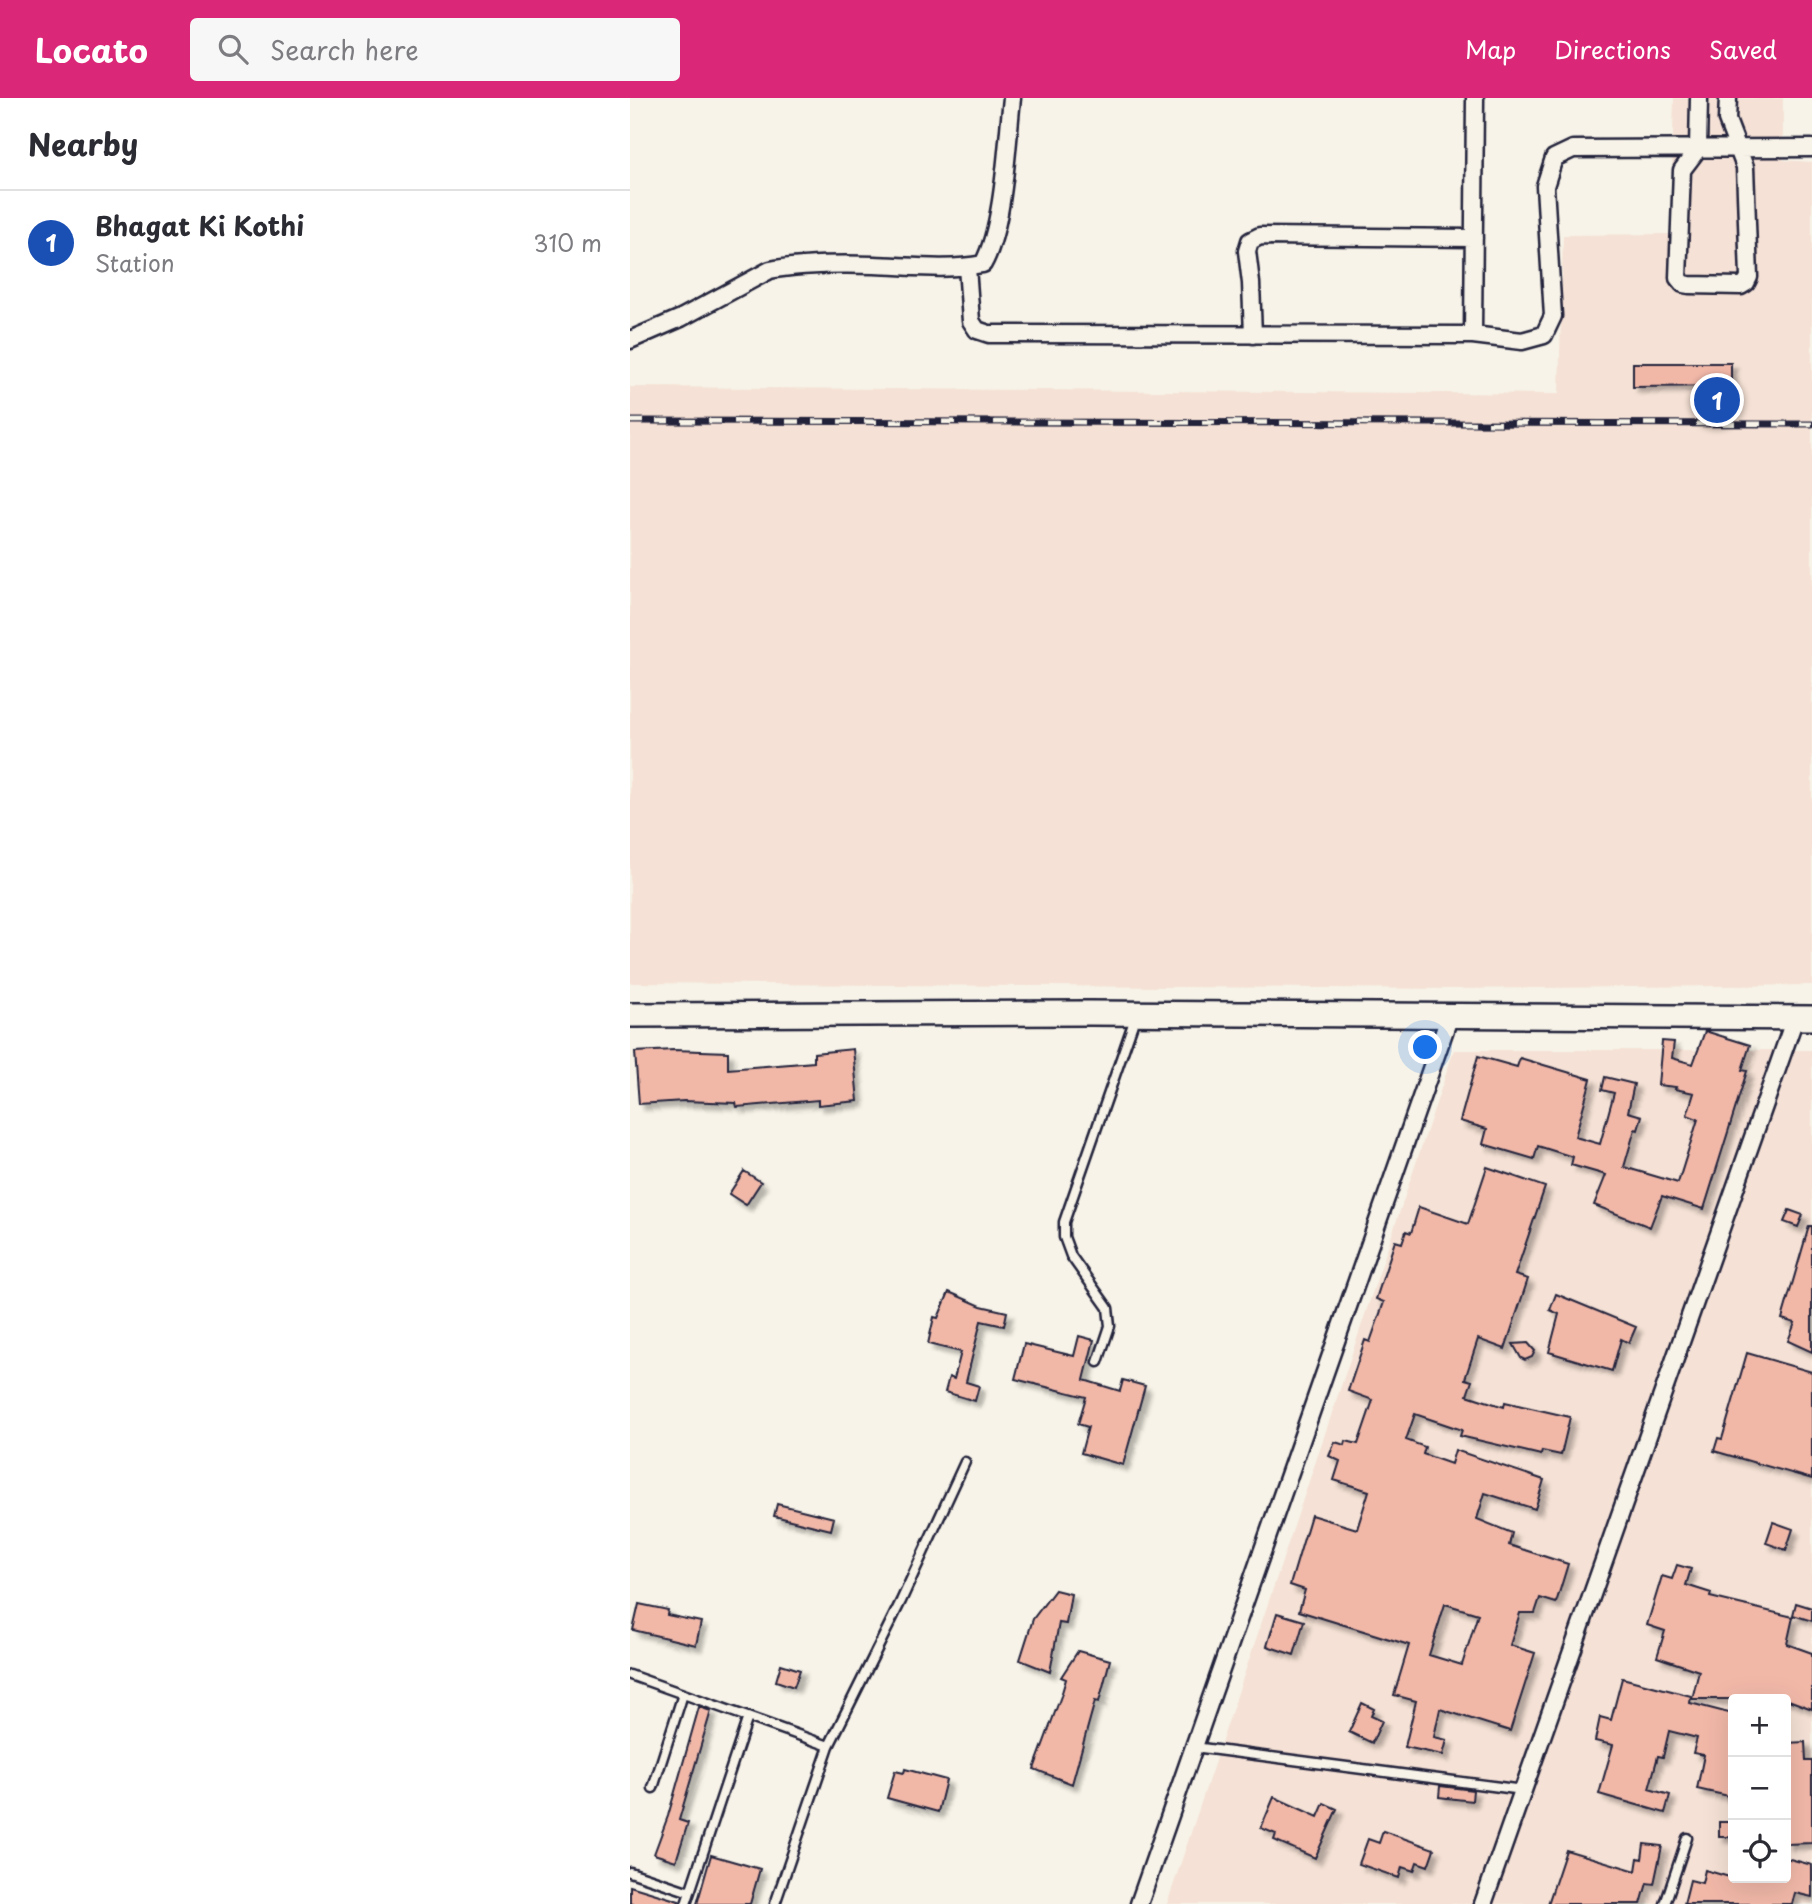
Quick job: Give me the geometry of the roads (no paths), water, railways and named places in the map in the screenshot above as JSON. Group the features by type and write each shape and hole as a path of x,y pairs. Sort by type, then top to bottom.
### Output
{"street":[{"path":"630,340 681,318 770,270 786,267 872,265 967,267 983,264 991,249 1002,189 1012,98"},
{"path":"1473,335 1475,98"},
{"path":"1699,98 1698,149 1682,170 1678,278 1683,284 1689,285 1741,286 1749,277 1745,167 1727,120 1728,98"},
{"path":"967,267 971,321 977,330 989,334 1473,335 1522,341 1544,335 1553,316 1545,186 1554,158 1573,149 1812,148"},
{"path":"1253,335 1247,251 1250,241 1260,236 1474,238"},
{"path":"630,1015 1137,1013 1803,1018 1483,1904"},
{"path":"1139,1904 1450,1015"}],"lane":[{"path":"1098,1363 1111,1326 1108,1308 1070,1256 1064,1237 1064,1222 1137,1013"},
{"path":"775,1904 830,1746 965,1462"},
{"path":"630,1675 830,1746"},
{"path":"653,1788 683,1694"},
{"path":"686,1904 748,1717"},
{"path":"1194,1747 1523,1790"},
{"path":"1665,1904 1687,1838"},
{"path":"630,1872 690,1892"}],"railway":[{"path":"630,421 1812,424"}],"place":[{"name":"Bhagat Ki Kothi","path":"1717,400"}]}
